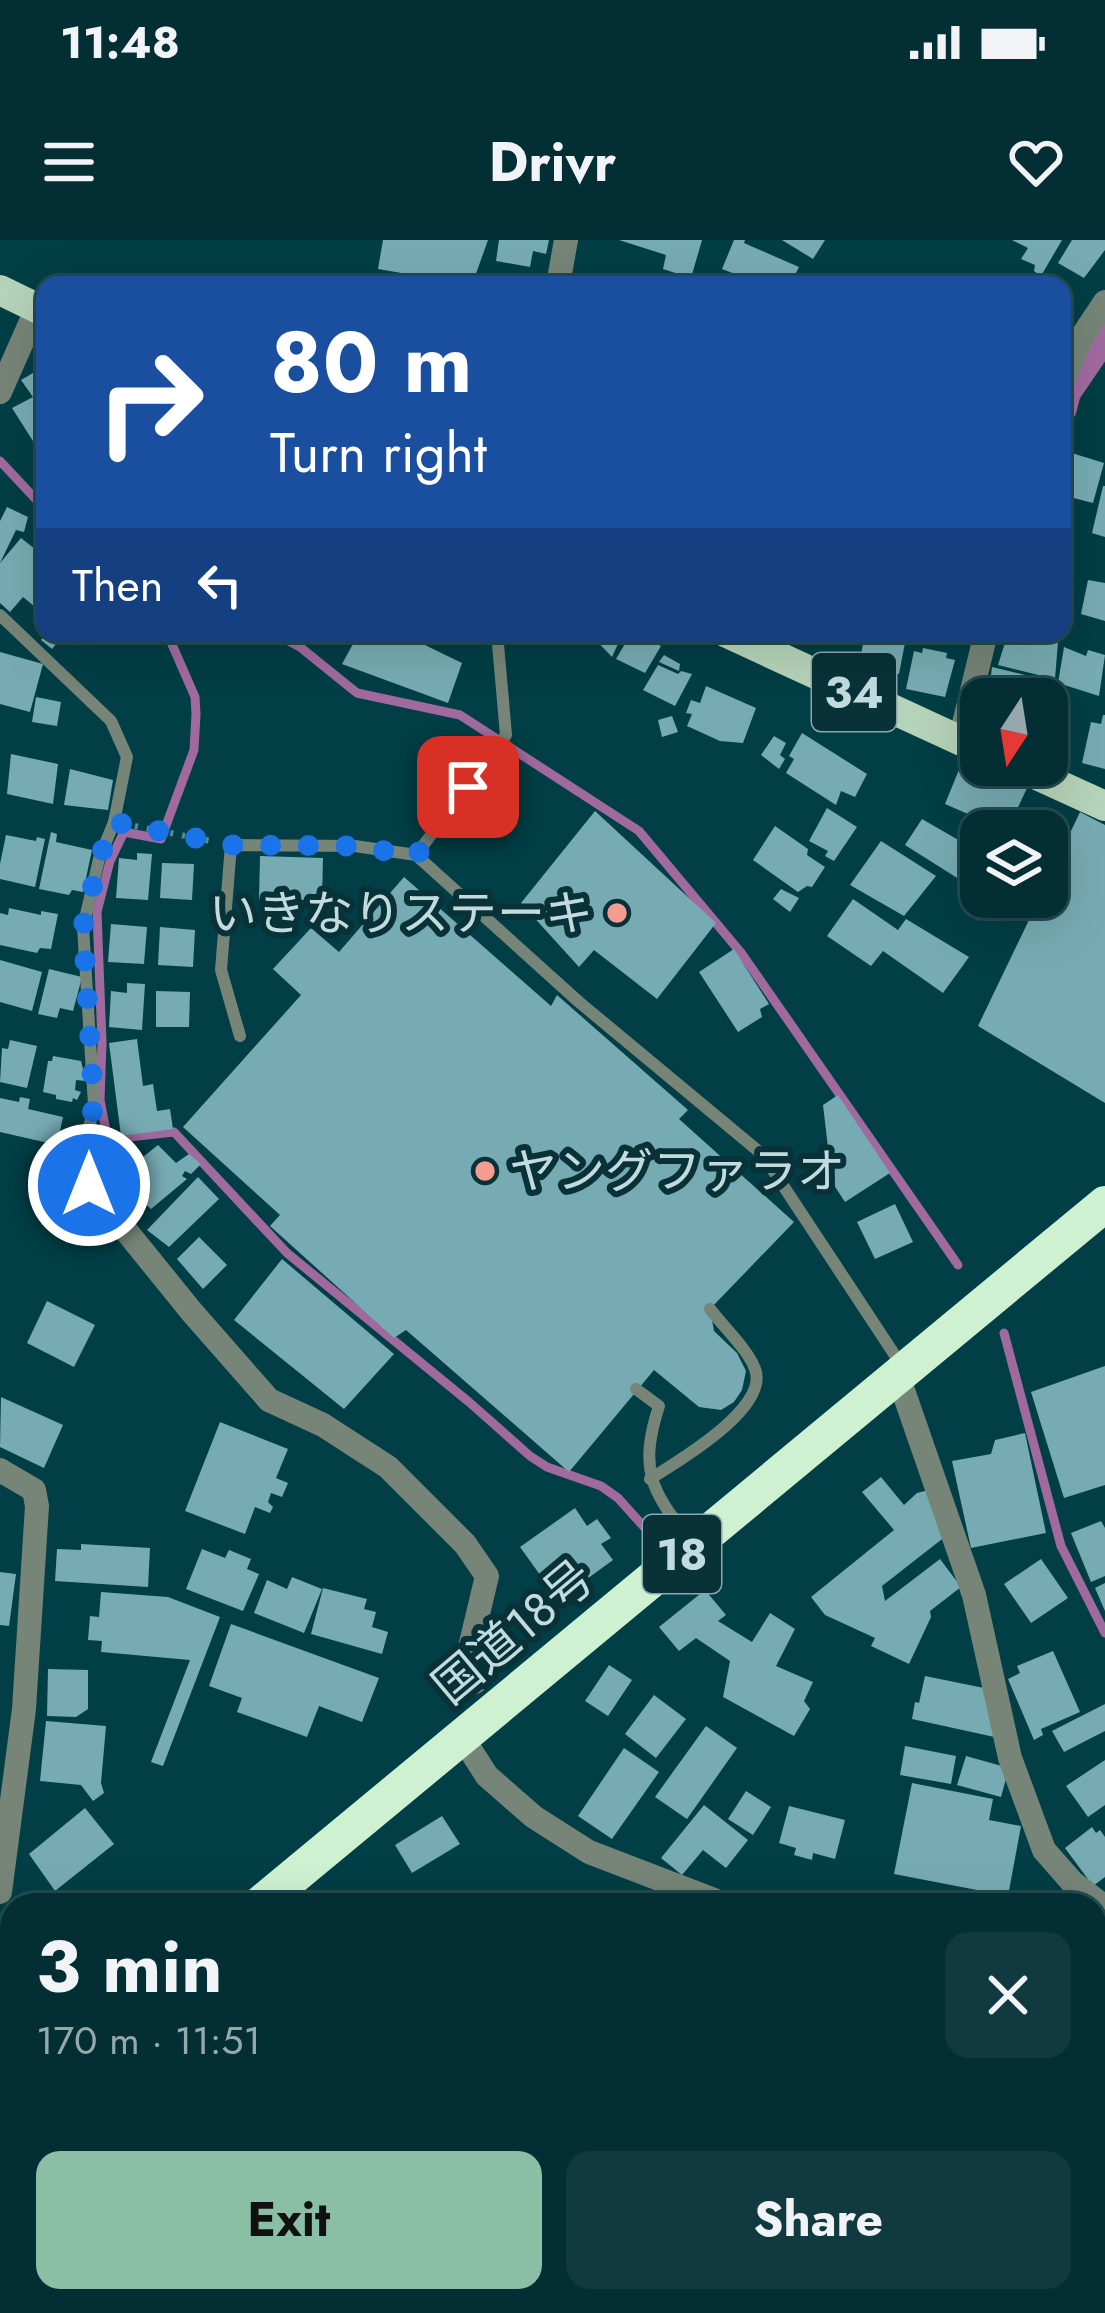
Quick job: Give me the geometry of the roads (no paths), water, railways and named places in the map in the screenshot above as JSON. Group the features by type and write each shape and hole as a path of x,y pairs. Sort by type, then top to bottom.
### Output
{"highway":[{"name":"国道18号","path":"274,1893 1105,1204"}],"main road":[{"path":"0,290 36,308"},
{"name":"34","path":"747,642 960,740"},
{"path":"1061,786 1105,806"}],"street":[{"path":"560,276 566,240"},
{"path":"1071,362 1105,302"},
{"path":"0,392 36,320"},
{"path":"980,678 985,642"},
{"path":"89,1185 269,1400 323,1425 388,1468 465,1544 487,1576 465,1668 475,1682"},
{"path":"901,1373 974,1595 1010,1758 1044,1850 1087,1893"},
{"path":"0,1471 34,1490 37,1506 24,1708 0,1892"},
{"path":"462,1737 487,1776 534,1817 589,1852 696,1893"}],"lane":[{"path":"0,615 111,721 127,757 114,822 99,859 83,927 94,1105 82,1160 89,1185"},
{"path":"416,856 506,735 498,642"},
{"path":"240,1036 221,970 231,845 355,846 416,856 579,1002 763,1155 901,1373"},
{"path":"650,1479 685,1456 753,1397 758,1382 755,1366 710,1309"},
{"path":"636,1389 659,1406 653,1425 650,1479 662,1505 694,1544"}],"waterway":[{"path":"1071,385 1105,335"},
{"path":"0,461 36,499"},
{"path":"171,642 195,697 194,750 161,839 124,832 110,861 97,912 100,1100 107,1136 174,1132 287,1253 530,1456 601,1486 645,1528"},
{"path":"291,642 357,693 460,715 639,831 742,954 958,1265"},
{"path":"1004,1333 1061,1546 1105,1633"}],"place":[{"name":"いきなりステーキ","path":"617,913"},
{"name":"ヤングファラオ","path":"485,1171"}]}
